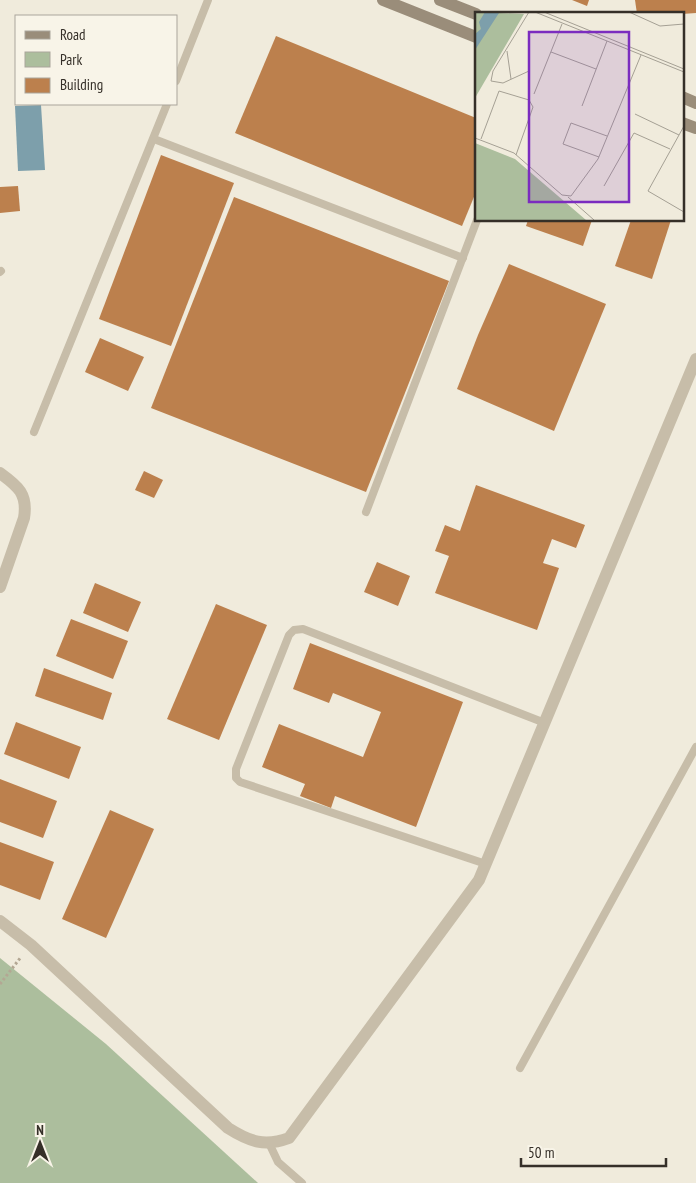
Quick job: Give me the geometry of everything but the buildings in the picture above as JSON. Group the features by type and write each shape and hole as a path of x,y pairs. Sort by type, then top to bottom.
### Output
{"main road":[{"path":"383,0 475,37"},
{"path":"440,0 475,14"},
{"path":"684,98 696,103"},
{"path":"684,124 696,128"}],"street":[{"path":"0,921 31,945 228,1128 242,1137 254,1141 269,1143 290,1138 479,880 696,359"},
{"path":"0,473 16,484 24,498 26,509 0,587"}],"lane":[{"path":"178,76 208,0"},
{"path":"34,432 167,105"},
{"path":"154,139 462,258"},
{"path":"366,512 477,221"},
{"path":"486,864 240,782 236,778 236,769 289,635 294,630 303,629 544,723"},
{"path":"520,1068 696,748"},
{"path":"269,1143 278,1162 302,1183"}],"path":[{"path":"0,984 31,945"}],"green space":[{"path":"0,958 106,1044 258,1183 0,1183"}],"water":[{"path":"41,105 45,170 18,171 15,106"}]}
